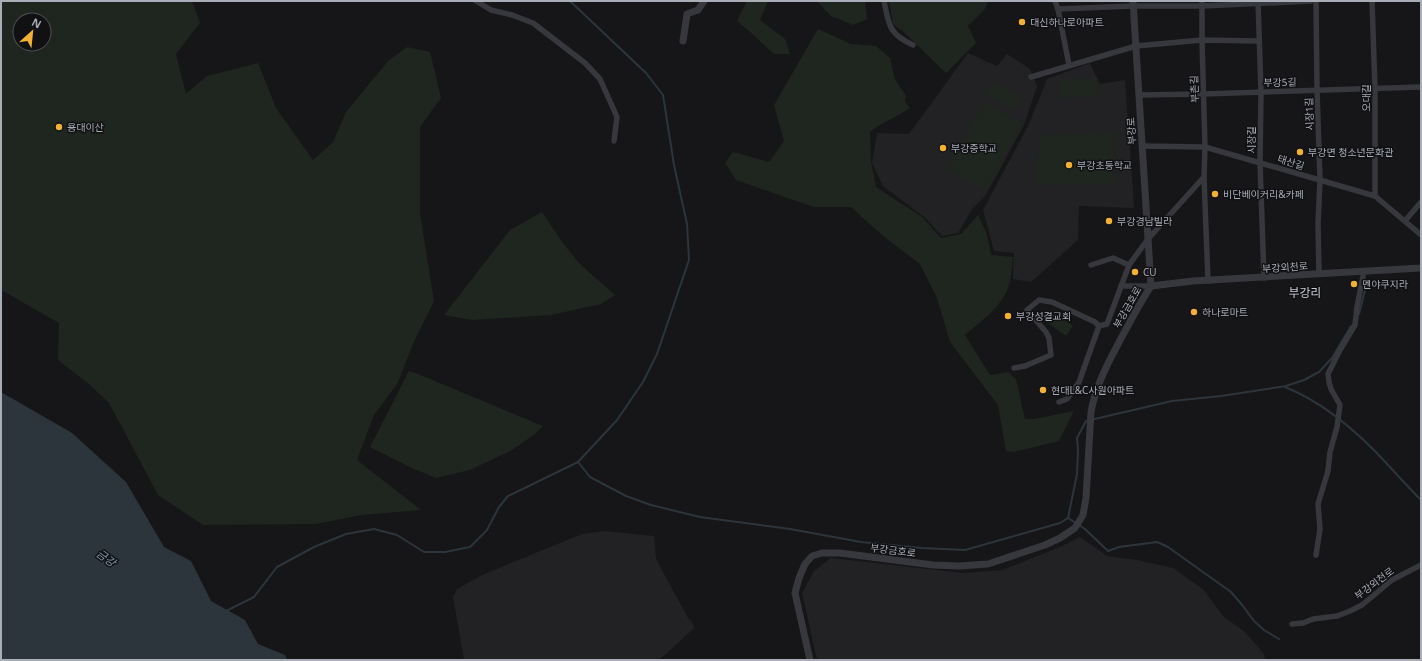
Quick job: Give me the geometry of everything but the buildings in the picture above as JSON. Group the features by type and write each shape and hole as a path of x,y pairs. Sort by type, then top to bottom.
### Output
{"street":[{"path":"476,1 491,10 512,15 533,23 585,63 600,80 617,118 614,141"},
{"path":"683,41 687,14 698,10 704,1"},
{"path":"884,1 888,23 900,39 913,45"},
{"path":"1055,1 1058,9 1069,65"},
{"path":"1077,1 1078,8"},
{"path":"1058,9 1133,3 1311,1"},
{"name":"시장1길","path":"1316,1 1320,180 1318,224 1319,274"},
{"name":"오대길","path":"1372,1 1375,89 1375,196"},
{"name":"시장길","path":"1258,2 1261,92 1260,162 1264,278"},
{"name":"부강로","path":"1133,3 1151,286"},
{"name":"부촌길","path":"1202,3 1205,147 1204,177 1208,281"},
{"path":"1031,77 1136,46 1202,40 1259,41"},
{"name":"부강5길","path":"1139,95 1421,87"},
{"name":"태산길","path":"1142,146 1205,147 1375,196 1421,235"},
{"path":"1121,286 1129,265 1148,239 1204,177"},
{"path":"1405,221 1421,202"},
{"path":"1091,265 1113,258 1129,265"},
{"name":"부강외천로","path":"1151,286 1421,268"},
{"path":"1316,555 1320,529 1318,504 1328,471 1330,452 1337,427 1340,405 1331,389 1328,374 1355,325 1364,271"},
{"name":"부강금호로","path":"1099,326 1107,324 1121,286 1151,286"},
{"name":"부강금호로","path":"810,660 795,593 798,578 812,556 822,553 840,553 959,566 988,564 1045,545 1060,538 1075,528 1081,519 1086,498 1091,412 1094,399 1104,371 1133,315 1151,286"},
{"name":"부강금호로","path":"1014,368 1025,366 1051,355 1049,338 1046,332 1027,310 1039,300 1052,302 1095,322 1099,326"},
{"name":"부강금호로","path":"1059,402 1067,399 1079,382 1099,326"},
{"name":"부강외천로","path":"1292,624 1304,623 1313,619 1337,616 1350,611 1362,605 1392,580 1421,565"}],"shaded area":[{"path":"1,1 192,1 200,23 176,54 186,94 207,76 258,63 276,108 313,160 333,142 346,112 388,61 407,47 430,52 441,98 420,127 420,213 434,301 416,337 397,384 374,415 357,460 421,510 362,515 316,524 203,525 158,495 109,403 90,385 58,360 59,323 1,290"},
{"path":"747,1 768,1 760,20 785,39 790,54 774,54 737,21"},
{"path":"817,1 865,1 867,19 853,25 831,16"},
{"path":"889,1 988,1 985,9 968,26 976,43 946,73 905,33 893,24"},
{"path":"818,29 851,44 876,46 890,58 895,79 906,96 905,102 910,108 879,125 870,132 871,161 876,187 922,217 941,238 961,234 978,215 987,234 991,255 1013,257 1010,282 1003,299 992,312 965,335 990,375 1008,372 1016,379 1025,419 1034,419 1074,411 1059,441 1014,452 1006,451 998,405 950,342 937,298 920,264 883,236 851,207 814,207 736,180 725,163 733,152 769,162 784,141 774,105"},
{"name":"부강중학교","path":"968,53 997,66 1007,54 1030,69 1037,86 1024,125 986,195 973,208 958,233 942,236 924,217 883,186 872,163 877,133 909,134"},
{"name":"부강초등학교","path":"1090,63 1100,84 1125,80 1134,208 1079,206 1078,240 1031,282 1013,279 1014,253 994,251 983,210 1029,124 1047,79"},
{"path":"1096,78 1097,96 1061,98 1061,79"},
{"path":"993,81 1021,96 1014,110 986,95"},
{"path":"985,102 1022,123 985,191 947,170"},
{"path":"1113,133 1115,184 1035,185 1037,158 1041,135"},
{"path":"542,212 562,242 580,264 615,295 601,304 551,315 472,320 444,315 510,230"},
{"path":"1052,311 1073,326 1066,336 1045,321"},
{"path":"409,371 543,426 535,434 512,450 470,470 436,478 370,447"},
{"path":"605,531 654,536 656,559 694,628 664,656 657,660 464,660 453,597 457,589 482,575 582,534"},
{"path":"1080,537 1107,556 1137,560 1173,568 1203,589 1223,616 1245,632 1264,654 1265,660 817,660 802,593 814,571 831,558 963,573 1002,570 1060,547"}],"water":[{"name":"금강","path":"1,392 72,433 126,482 164,547 191,561 211,601 245,620 258,644 285,655 287,660 1,660"}],"waterway":[{"path":"226,611 254,597 277,567 314,547 346,534 374,529 397,535 424,552 445,552 470,547 487,530 499,507 508,496 578,462 617,420 643,382 657,354 689,260 687,224 674,165 663,95 646,73 570,1"},
{"path":"1359,314 1367,282"},
{"path":"578,462 590,477 626,496 651,505 700,517 790,529 861,542 922,548 965,550 1060,523 1068,518 1077,474 1077,438 1086,421 1172,401 1221,396 1286,386 1304,380 1319,372 1332,358 1351,326"},
{"path":"1285,387 1314,402 1341,420 1366,442 1421,500"},
{"path":"1068,518 1085,529 1108,551 1119,547 1157,542 1168,547 1231,592 1254,621 1264,630 1279,639"}],"place":[{"name":"대신하나로아파트","path":"1022,22"},
{"name":"용대이산","path":"59,127"},
{"name":"부강중학교","path":"943,148"},
{"name":"부강면 청소년문화관","path":"1300,152"},
{"name":"부강초등학교","path":"1069,165"},
{"name":"비단베이커리&카페","path":"1215,194"},
{"name":"부강경남빌라","path":"1109,221"},
{"name":"CU","path":"1135,272"},
{"name":"멘야쿠지라","path":"1354,284"},
{"name":"하나로마트","path":"1194,312"},
{"name":"부강성결교회","path":"1008,316"},
{"name":"현대L&C사원아파트","path":"1043,390"}],"district":[{"name":"부강리","path":"1305,293"}]}
